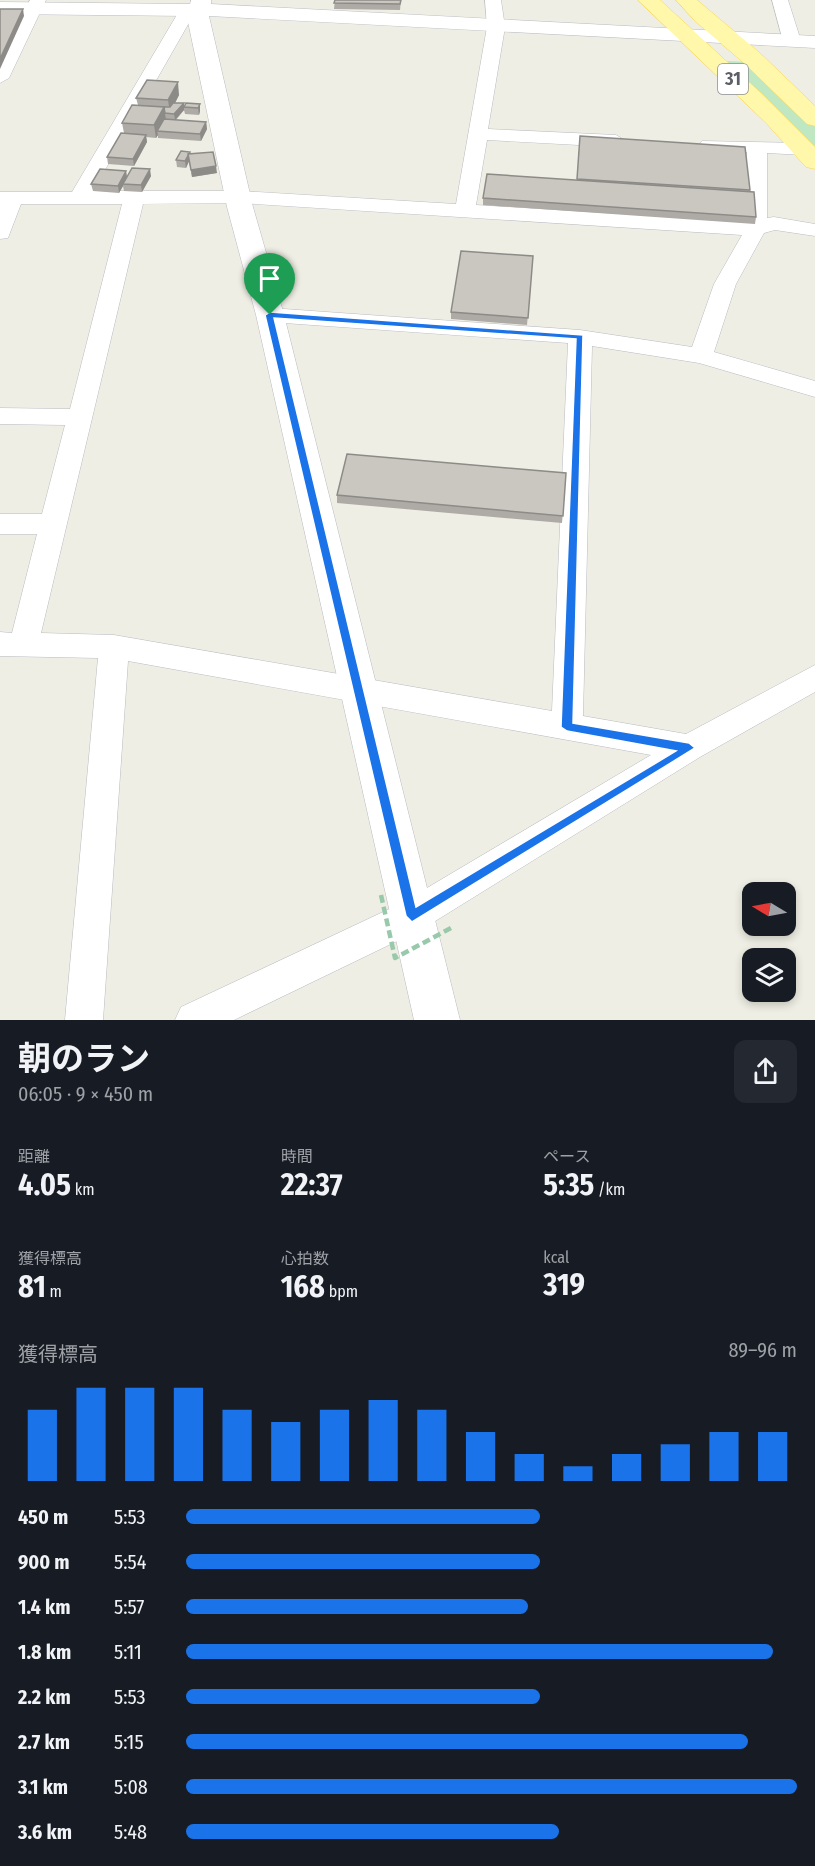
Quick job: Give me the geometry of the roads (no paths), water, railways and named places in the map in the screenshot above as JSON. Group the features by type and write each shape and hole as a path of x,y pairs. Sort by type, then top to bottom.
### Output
{"main road":[{"name":"31","path":"648,0 684,36 710,56 810,155"},
{"name":"31","path":"686,0 815,119"}],"street":[{"path":"465,210 480,134 496,27 493,0"},
{"path":"780,0 792,42"},
{"path":"0,8 36,4 200,6 223,10 496,27 815,42"},
{"path":"0,78 36,4"},
{"path":"200,6 198,22 240,197 240,207 270,315 437,1020"},
{"path":"79,198 183,18 200,6"},
{"path":"480,134 630,141"},
{"path":"688,144 757,148 810,155"},
{"path":"701,356 725,284 756,229 757,148"},
{"path":"0,233 6,198 240,197 756,229 774,223 815,230"},
{"path":"134,198 53,524 12,644 114,647 689,748"},
{"path":"270,315 580,337 701,356 815,389"},
{"path":"567,727 580,337"},
{"path":"0,416 79,417"},
{"path":"0,524 53,524"},
{"path":"84,1020 114,647"},
{"path":"194,1020 412,916 689,748 815,677"}]}
